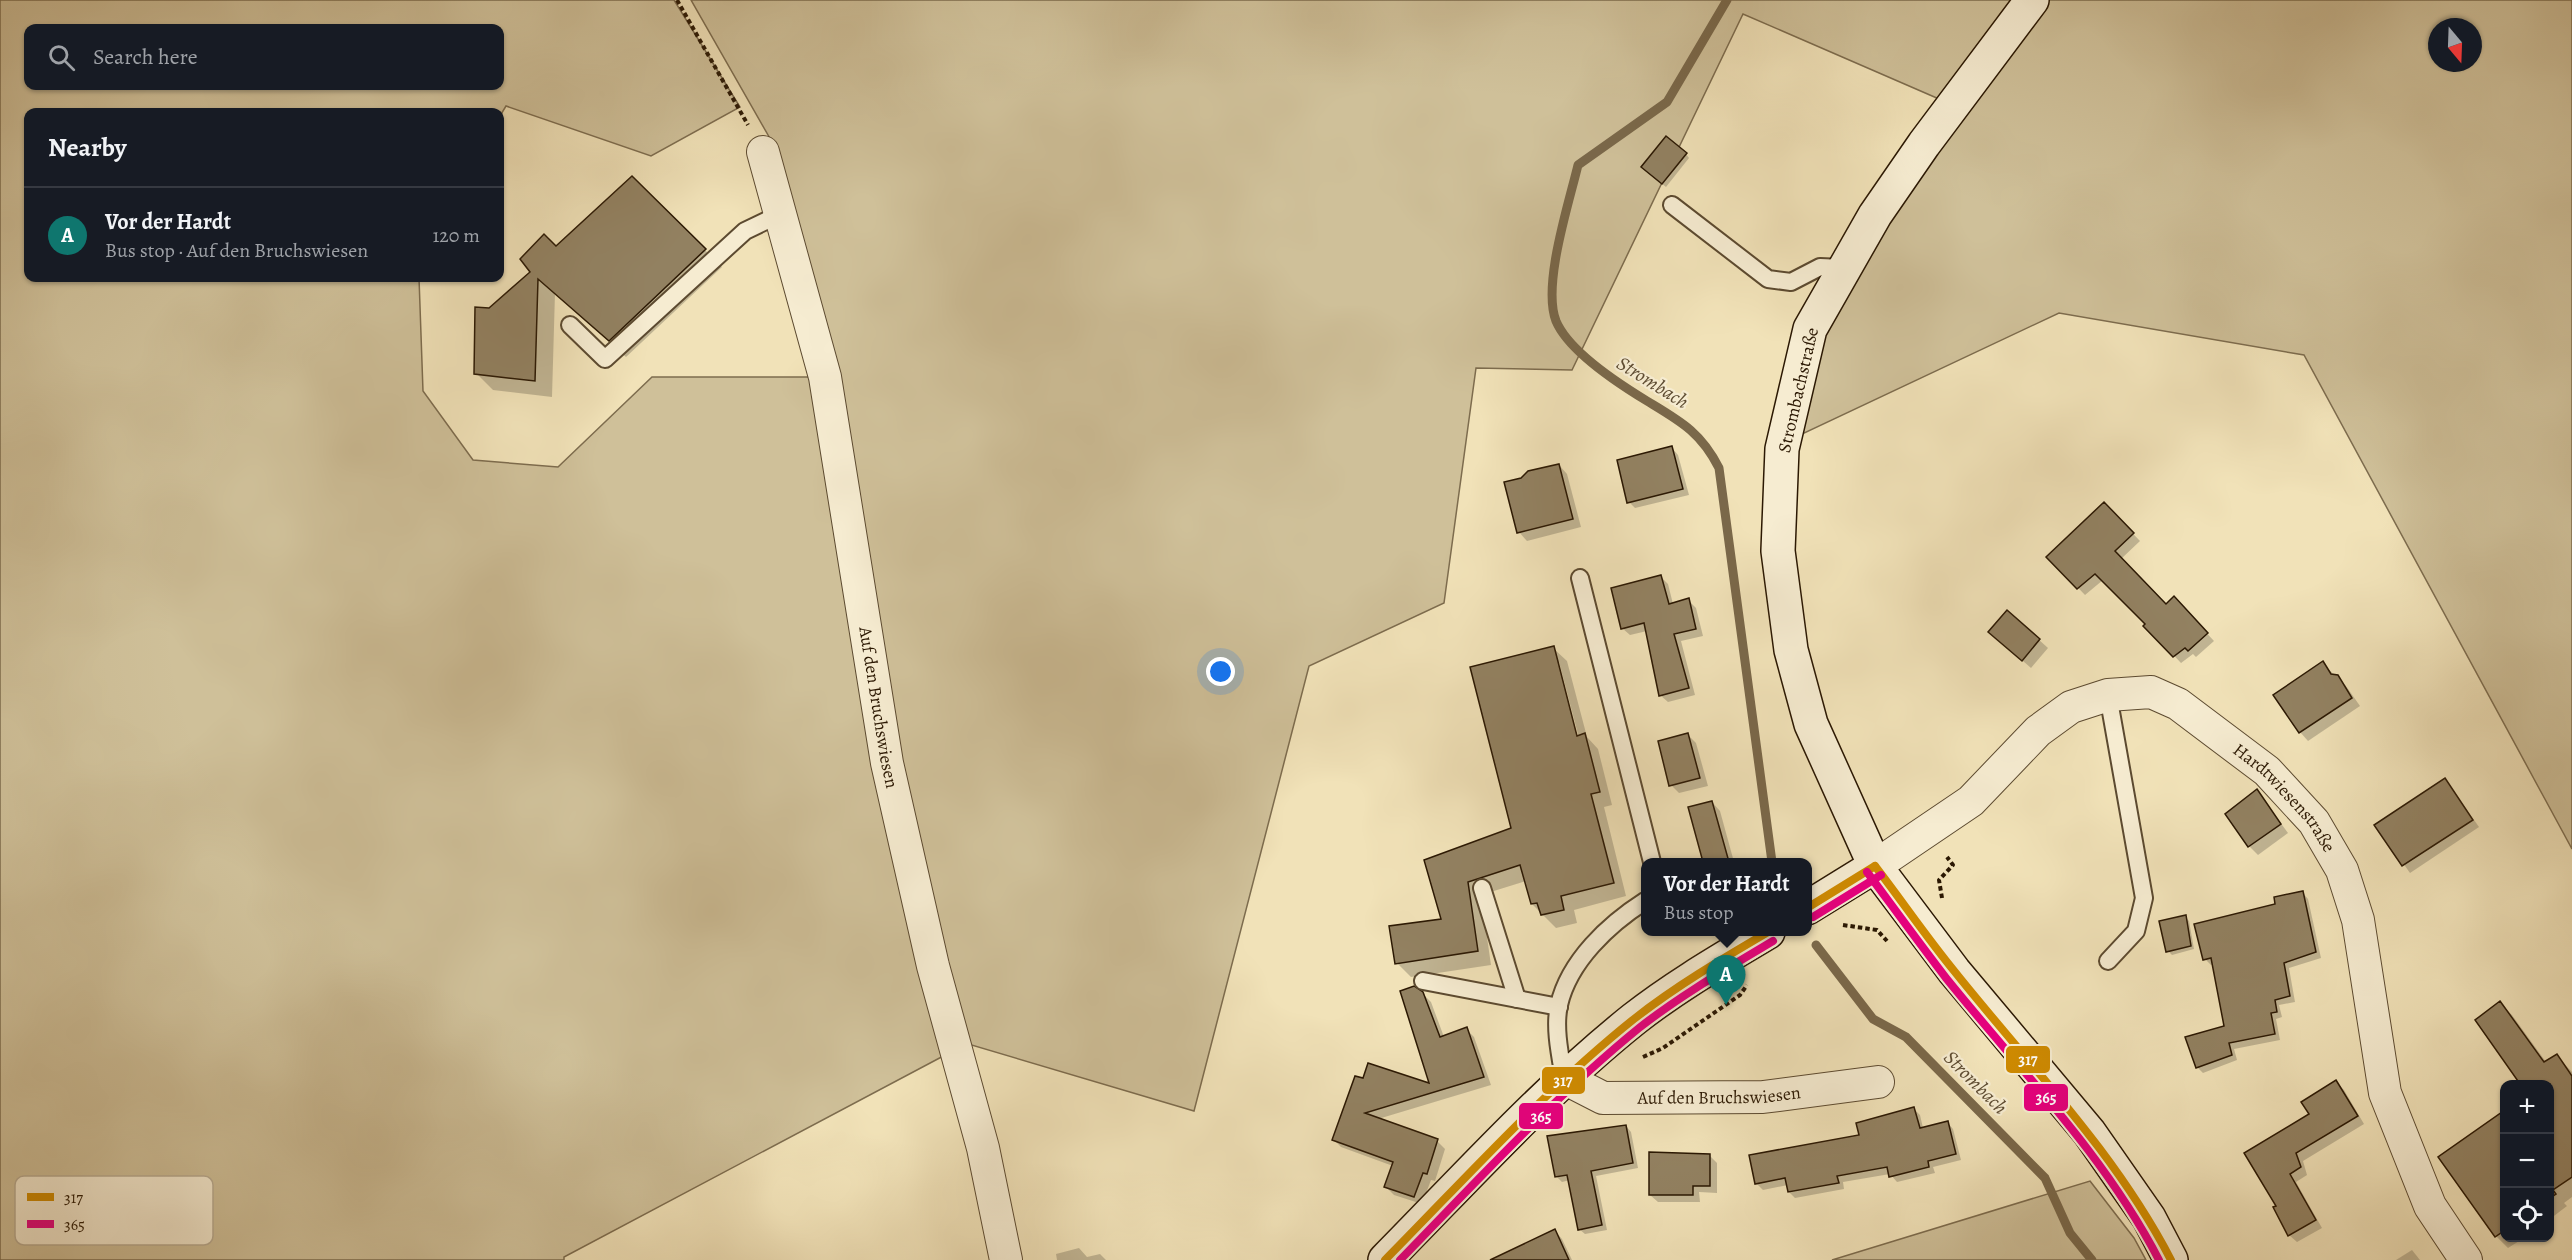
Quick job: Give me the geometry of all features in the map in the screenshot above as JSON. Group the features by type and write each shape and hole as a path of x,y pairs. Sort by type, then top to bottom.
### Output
{"main road":[{"name":"Strombachstraße","path":"2032,0 1924,144 1875,215 1810,329 1782,449 1778,551 1791,650 1811,724 1875,866 1954,971 2089,1131 2149,1218 2171,1260"},
{"path":"1812,905 1875,866"},
{"path":"1384,1260 1564,1078 1635,1018 1681,985 1761,936"}],"street":[{"name":"Auf den Bruchswiesen","path":"763,152 825,377 887,763 933,966 984,1148 1006,1260"},
{"name":"Hardtwiesenstraße","path":"1875,866 1971,801 2038,731 2071,707 2108,695 2151,692 2178,704 2267,771 2314,822 2342,870 2358,920 2385,1093 2430,1206 2466,1260"},
{"name":"Auf den Bruchswiesen","path":"1564,1078 1603,1098 1763,1097 1878,1082"}],"lane":[{"path":"1672,205 1768,279 1791,282 1820,267 1843,268"},
{"path":"570,324 606,359 745,231 780,214"},
{"path":"1580,578 1651,858"},
{"path":"2108,695 2144,898 2136,931 2108,961"},
{"path":"1482,888 1517,999"},
{"path":"1564,1078 1560,1056 1559,1006 1567,980 1587,953 1623,915 1641,904"},
{"path":"1423,981 1559,1006"}],"path":[{"path":"677,0 763,152"},
{"path":"1834,928 1842,925"},
{"path":"1634,1061 1663,1048 1740,995 1752,980"}],"shaded area":[{"path":"0,0 674,0 740,107 651,156 506,106 504,109 24,108 24,282 419,282 423,391 473,460 558,467 652,377 821,377 949,1053 564,1257 564,1260 0,1260"},
{"path":"691,0 2022,0 1946,102 1743,14 1572,370 1476,368 1444,603 1309,666 1194,1111 968,1044 941,960 772,142"},
{"path":"2046,0 2572,0 2572,849 2304,355 2059,313 1798,436 1822,328 1878,224"},
{"path":"2090,1181 2134,1238 2146,1260 1832,1260"}],"building":[{"path":"1666,136 1687,153 1662,184 1641,167"},
{"path":"632,176 706,249 609,341 538,279 535,381 474,374 475,307 489,308 530,272 520,259 544,234 556,246"},
{"path":"1672,446 1683,489 1627,503 1617,460"},
{"path":"1559,464 1573,519 1517,533 1504,482 1521,478 1528,471"},
{"path":"2104,502 2134,533 2115,551 2166,604 2174,596 2208,633 2188,651 2185,648 2173,657 2143,626 2145,624 2095,574 2077,589 2046,557"},
{"path":"1661,575 1669,604 1689,598 1696,629 1674,634 1689,688 1659,696 1644,623 1621,629 1611,588"},
{"path":"2007,610 2040,639 2022,661 1988,632"},
{"path":"1554,646 1577,736 1585,733 1600,792 1591,794 1614,883 1561,896 1564,910 1541,915 1537,903 1531,904 1520,865 1468,882 1478,951 1395,964 1389,926 1441,919 1424,860 1511,828 1470,667"},
{"path":"2323,661 2331,674 2338,675 2352,698 2299,733 2273,695"},
{"path":"1688,733 1700,778 1669,786 1658,741"},
{"path":"2445,778 2473,820 2402,866 2374,825"},
{"path":"2257,789 2281,824 2248,847 2225,814"},
{"path":"1712,801 1728,858 1702,858 1688,807"},
{"path":"2303,891 2316,952 2284,963 2290,996 2275,1000 2277,1012 2271,1013 2275,1034 2229,1043 2232,1055 2196,1068 2185,1037 2224,1026 2211,958 2203,960 2194,924 2275,904 2274,897"},
{"path":"2186,915 2191,946 2166,952 2159,921"},
{"path":"1414,986 1423,992 1440,1037 1467,1027 1484,1077 1365,1113 1438,1139 1427,1174 1423,1173 1414,1197 1384,1187 1393,1162 1332,1140 1355,1076 1363,1078 1368,1063 1429,1083 1400,991"},
{"path":"2500,1001 2544,1062 2557,1054 2572,1076 2572,1177 2554,1189 2554,1080 2517,1080 2475,1020"},
{"path":"2336,1080 2358,1116 2296,1153 2301,1167 2290,1174 2316,1220 2288,1236 2273,1207 2276,1206 2244,1153 2309,1114 2301,1102"},
{"path":"1914,1107 1920,1128 1948,1121 1956,1154 1928,1161 1929,1167 1889,1177 1887,1167 1837,1176 1839,1183 1788,1192 1785,1178 1755,1184 1749,1155 1859,1135 1856,1123"},
{"path":"2500,1114 2500,1234 2495,1237 2438,1157"},
{"path":"1626,1125 1633,1163 1591,1171 1602,1225 1578,1230 1567,1175 1555,1177 1547,1136"},
{"path":"1649,1152 1710,1154 1710,1186 1693,1186 1693,1195 1649,1195"},
{"path":"1555,1229 1569,1260 1490,1260"}],"waterway":[{"name":"Strombach","path":"1727,0 1667,102 1578,165 1558,244 1552,287 1556,321 1562,333 1572,344 1609,376 1689,428 1705,445 1719,468 1771,858"},
{"name":"Strombach","path":"1816,945 1873,1019 1906,1037 2045,1178 2070,1233 2092,1260"}],"transit line":[{"name":"317","path":"1875,866 1945,959 2098,1146 2149,1220 2171,1260"},
{"name":"317","path":"1812,905 1875,866"},
{"name":"365","path":"1867,872 1946,978 2087,1148 2137,1221 2159,1260"},
{"name":"365","path":"1813,917 1881,875"},
{"name":"317","path":"1385,1260 1537,1105 1601,1047 1666,995 1761,936"},
{"name":"365","path":"1400,1260 1516,1141 1607,1055 1671,1004 1773,941"}],"place":[{"name":"Vor der Hardt","path":"1726,1005"}]}
